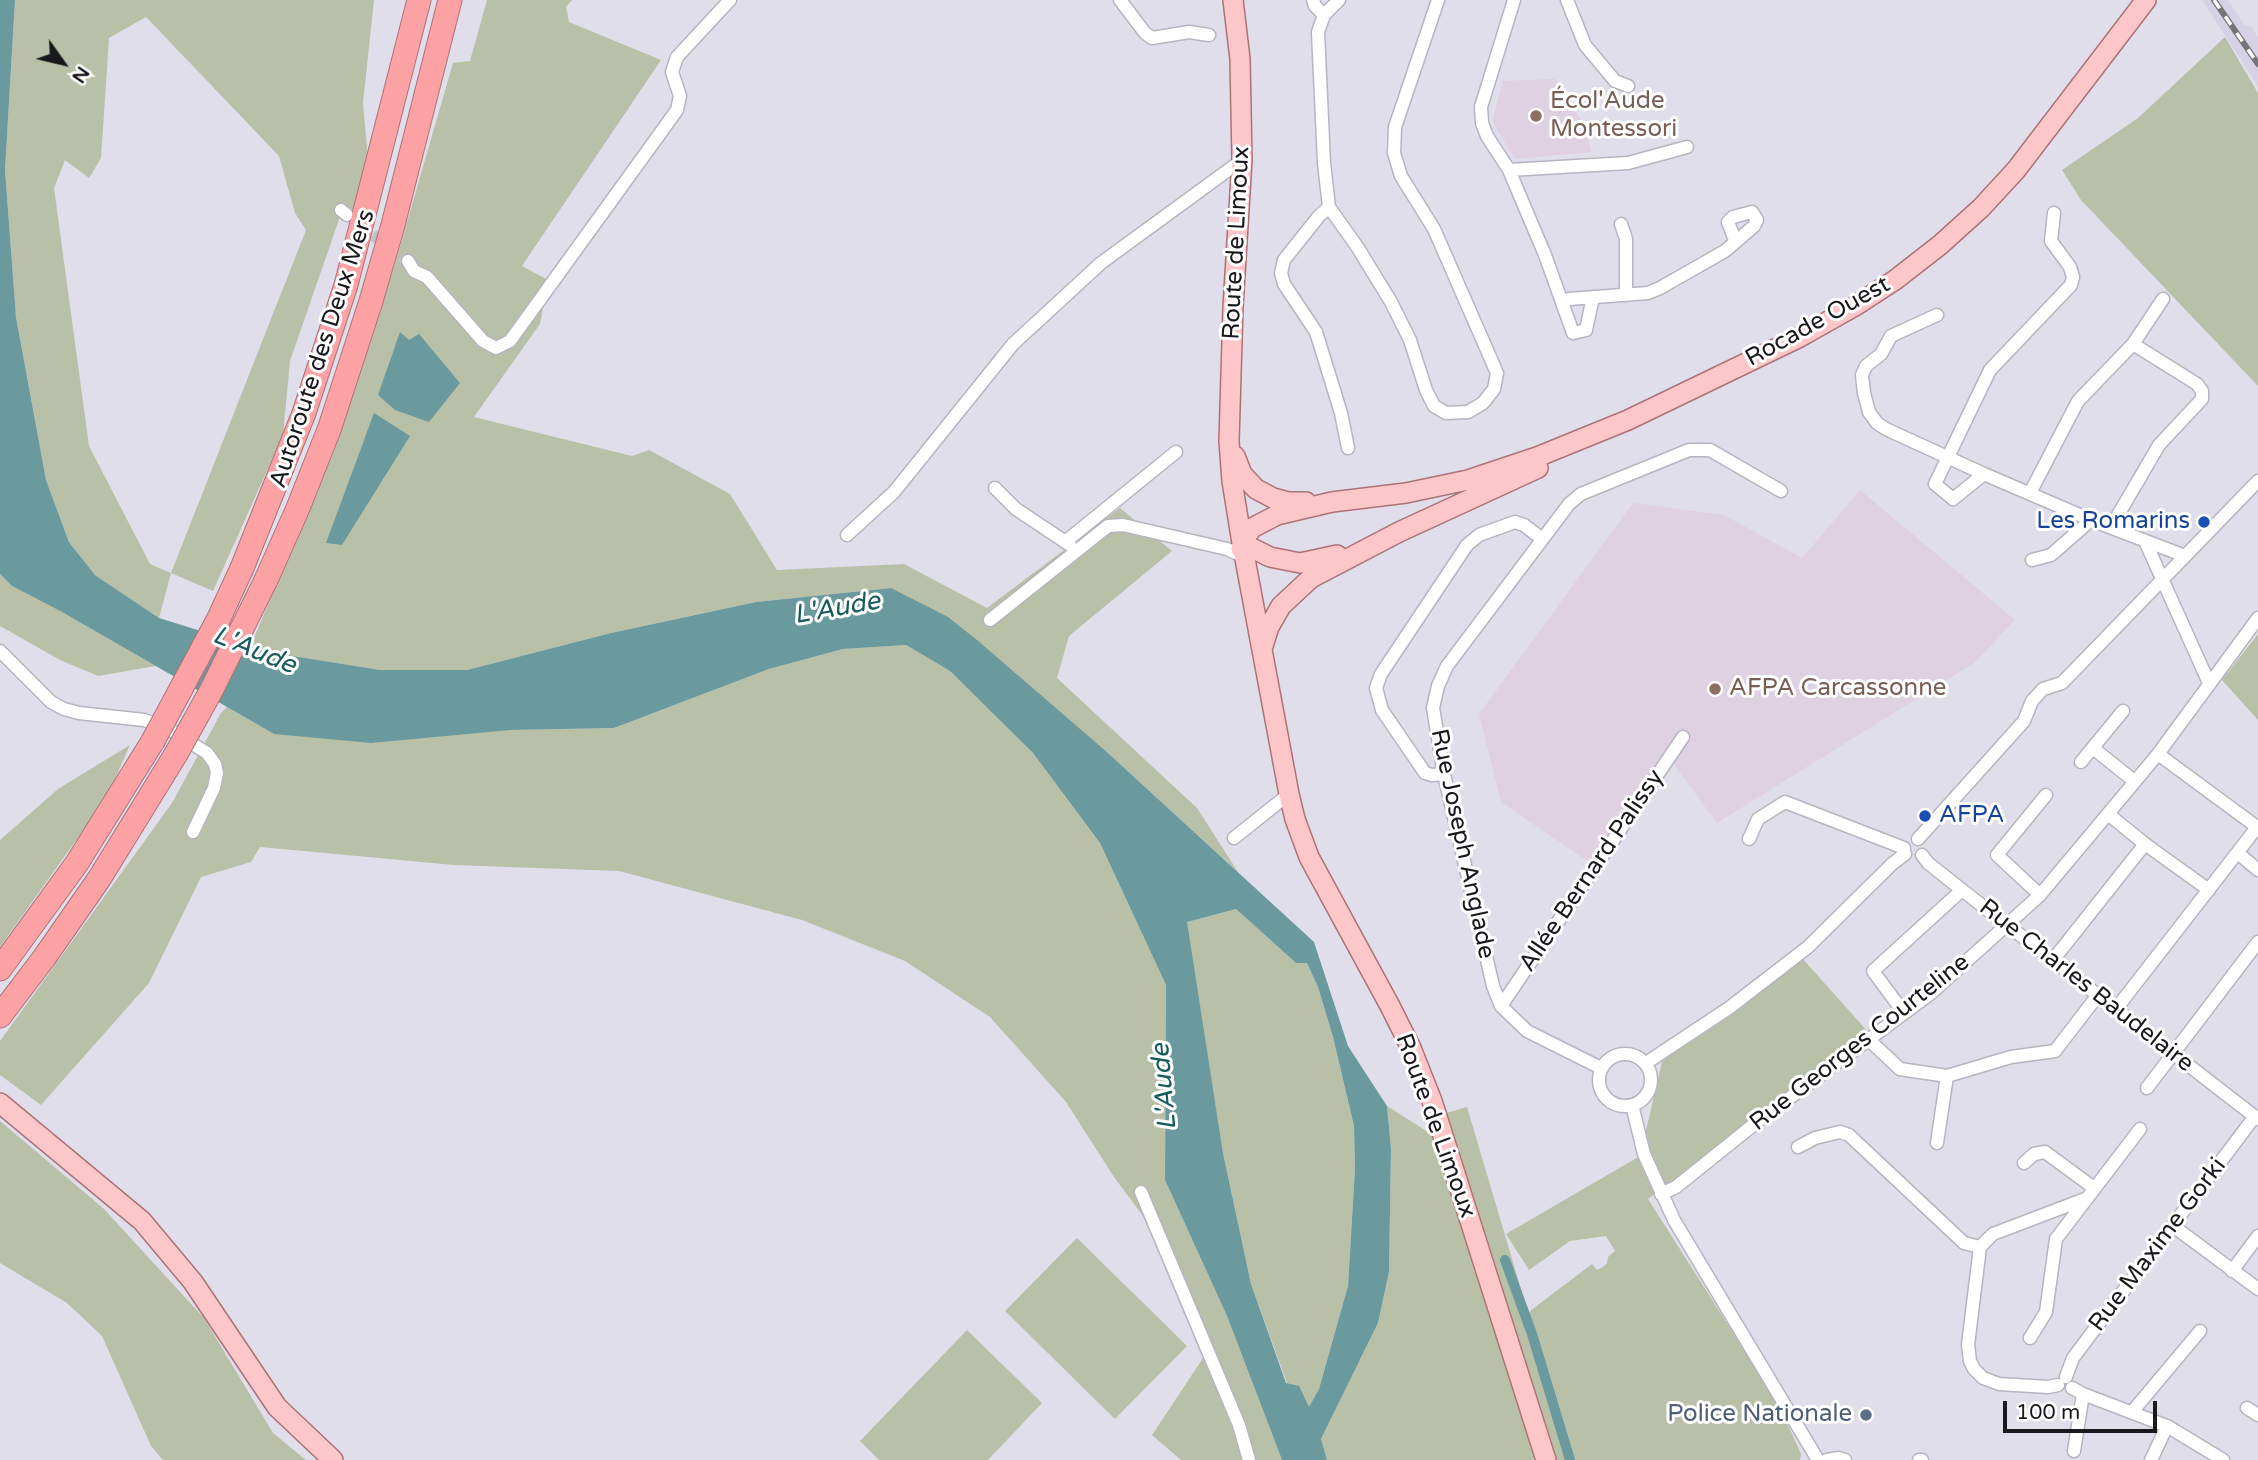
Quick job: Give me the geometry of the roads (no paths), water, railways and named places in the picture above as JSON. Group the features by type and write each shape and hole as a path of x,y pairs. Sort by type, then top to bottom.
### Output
{"highway":[{"name":"Autoroute des Deux Mers","path":"0,970 76,863 153,741 219,618 242,568 304,413 346,285 419,0"},
{"name":"Autoroute des Deux Mers","path":"0,1016 99,879 176,754 211,691 298,508 330,427 371,301 450,0"}],"main road":[{"name":"Route de Limoux","path":"1233,0 1239,46 1242,160 1233,307 1229,441 1236,549"},
{"name":"Rocade Ouest","path":"1229,441 1242,474 1256,489 1273,498 1289,502 1332,502 1406,493 1468,480 1536,457 1628,420 1800,337 1895,280 1940,245 1981,208 2016,170 2146,0"},
{"name":"Rocade Ouest","path":"1263,649 1269,627 1281,606 1311,578 1399,532 1572,453 1628,420"},
{"name":"Rocade Ouest","path":"1236,549 1252,528 1270,518 1332,502"},
{"path":"1236,549 1300,563 1327,558 1399,532"},
{"path":"1236,549 1263,649 1267,683"},
{"path":"1236,549 1256,653 1267,683"},
{"name":"Route de Limoux","path":"1267,683 1289,794 1308,857 1391,1006 1411,1048 1427,1089 1546,1460"},
{"path":"0,1103 142,1221 192,1282 277,1407 333,1460"}],"street":[{"path":"408,261 414,271 427,277 484,341 496,348 510,341 677,110 680,96 672,72 677,57 730,0"},
{"path":"1120,0 1145,33 1152,38 1189,32 1209,35"},
{"path":"1312,0 1324,15"},
{"path":"1339,0 1320,22 1318,45 1329,207 1391,302 1410,340 1434,406 1446,413 1468,412 1483,403 1493,389 1497,373 1434,229 1401,176 1394,153 1395,127 1438,0"},
{"path":"1514,0 1481,107 1482,123 1487,136 1509,170 1573,333 1586,330 1593,297"},
{"path":"1567,0 1585,46 1615,81 1628,86"},
{"path":"1509,170 1628,163 1688,148"},
{"path":"847,535 894,492 1013,344 1101,262 1242,160"},
{"path":"1329,207 1284,260 1281,273 1284,284 1316,332 1338,403 1348,448"},
{"path":"1984,474 1953,499 1935,484 1990,370 2071,285 2073,277 2070,267 2051,241 2054,213"},
{"path":"1621,224 1626,239 1626,295"},
{"path":"1563,302 1569,299 1648,293 1660,289 1725,251 1735,240"},
{"path":"2030,494 2078,401 2133,344 2163,299"},
{"path":"1937,315 1891,336 1881,354 1866,366 1862,375 1869,412 1877,423 1947,458 2030,494 2185,556"},
{"path":"2111,527 2159,445 2202,399 2202,391 2197,384 2133,344"},
{"name":"Rue Joseph Anglade","path":"1601,1068 1527,1031 1501,1006 1493,986 1444,774 1433,708 1438,686 1447,666 1569,504 1581,494 1689,450 1710,450 1782,491"},
{"path":"1065,542 1176,452"},
{"path":"1646,1063 1729,1007 1808,947 1905,851 1909,839 1918,839 2024,721 2032,701 2043,690 2062,683 2258,481"},
{"path":"995,488 1016,509 1076,549"},
{"path":"2032,560 2051,555 2091,520"},
{"path":"1444,774 1425,773 1382,710 1376,688 1381,674 1467,545 1479,535 1515,522 1524,525 1542,539"},
{"path":"990,620 1108,526 1123,525 1236,549"},
{"path":"2145,541 2209,683"},
{"name":"Rue Georges Courteline","path":"1661,1194 1676,1187 1756,1122 1930,995 2040,895 2158,754 2258,618"},
{"path":"0,651 51,702 64,709 79,713 144,719 167,728 207,753 218,773 214,788 193,832"},
{"path":"2081,762 2123,711"},
{"name":"Allée Bernard Palissy","path":"1501,1006 1683,737"},
{"path":"2093,748 2134,781"},
{"path":"2116,1009 2258,827 2158,754"},
{"path":"1234,838 1289,794"},
{"path":"2040,895 1997,855 2046,795"},
{"path":"1749,839 1758,819 1785,802 1905,851 1914,859 1922,855 1924,846 1918,839"},
{"path":"2108,814 2209,890"},
{"path":"2053,960 2145,844"},
{"path":"2238,853 2258,870"},
{"name":"Rue Charles Baudelaire","path":"1922,855 1962,890 2172,1053 2256,1114"},
{"path":"1904,1013 1873,971 1962,890"},
{"path":"2147,1088 2258,942"},
{"path":"1869,1040 1900,1069 1947,1076 2011,1057 2055,1051 2098,995"},
{"path":"1633,1055 1646,1063 1650,1072 1650,1088 1639,1102 1632,1105 1616,1104 1607,1099 1601,1091 1599,1080 1601,1068 1614,1056 1633,1055"},
{"path":"1937,1143 1947,1076"},
{"path":"1632,1105 1644,1154 1661,1194 1818,1460"},
{"name":"Rue Maxime Gorki","path":"2074,1451 2069,1386 2073,1357 2256,1114"},
{"path":"2030,1338 2046,1312 2056,1239 2140,1129"},
{"path":"1798,1147 1815,1138 1840,1132 1849,1135 1964,1243 1980,1247"},
{"path":"2024,1163 2035,1154 2045,1152 2094,1188"},
{"path":"1141,1192 1239,1425 1249,1460"},
{"path":"2085,1199 1993,1234 1980,1247 1968,1345 1974,1369 1983,1378 1999,1384 2069,1386 2167,1426 2223,1460"},
{"path":"2173,1226 2258,1289"},
{"path":"2232,1271 2258,1236"},
{"path":"2132,1412 2200,1331"},
{"path":"2151,1460 2167,1426"},
{"path":"1826,1460 1845,1460"}],"water":[{"name":"L'Aude","path":"0,0 15,0 5,170 16,317 46,480 69,542 95,575 159,618 268,652 380,670 467,670 611,633 756,602 891,588 948,617 977,640 1108,753 1314,942 1348,1046 1387,1106 1391,1149 1389,1272 1378,1323 1321,1439 1327,1460 1282,1460 1227,1316 1165,1180 1166,985 1100,843 1033,753 950,671 906,645 843,649 769,669 614,728 510,730 371,743 274,734 12,586 0,574","holes":["1236,909 1296,963 1307,963 1318,987 1354,1126 1355,1168 1348,1286 1319,1389 1309,1407 1299,1386 1286,1383 1251,1284 1223,1153 1187,922"]},
{"path":"400,332 409,340 419,334 460,383 429,422 395,410 378,395"},
{"path":"374,413 410,436 342,545 326,543"}],"waterway":[{"path":"1505,1260 1532,1334 1570,1460"}],"tunnel":[{"path":"358,224 408,261"}],"railway":[{"path":"2214,0 2258,64"}],"place":[{"name":"Écol'Aude Montessori","path":"1536,116"},
{"name":"Les Romarins","path":"2204,522"},
{"name":"AFPA Carcassonne","path":"1715,689"},
{"name":"AFPA","path":"1925,816"},
{"name":"Police Nationale","path":"1866,1415"}]}
